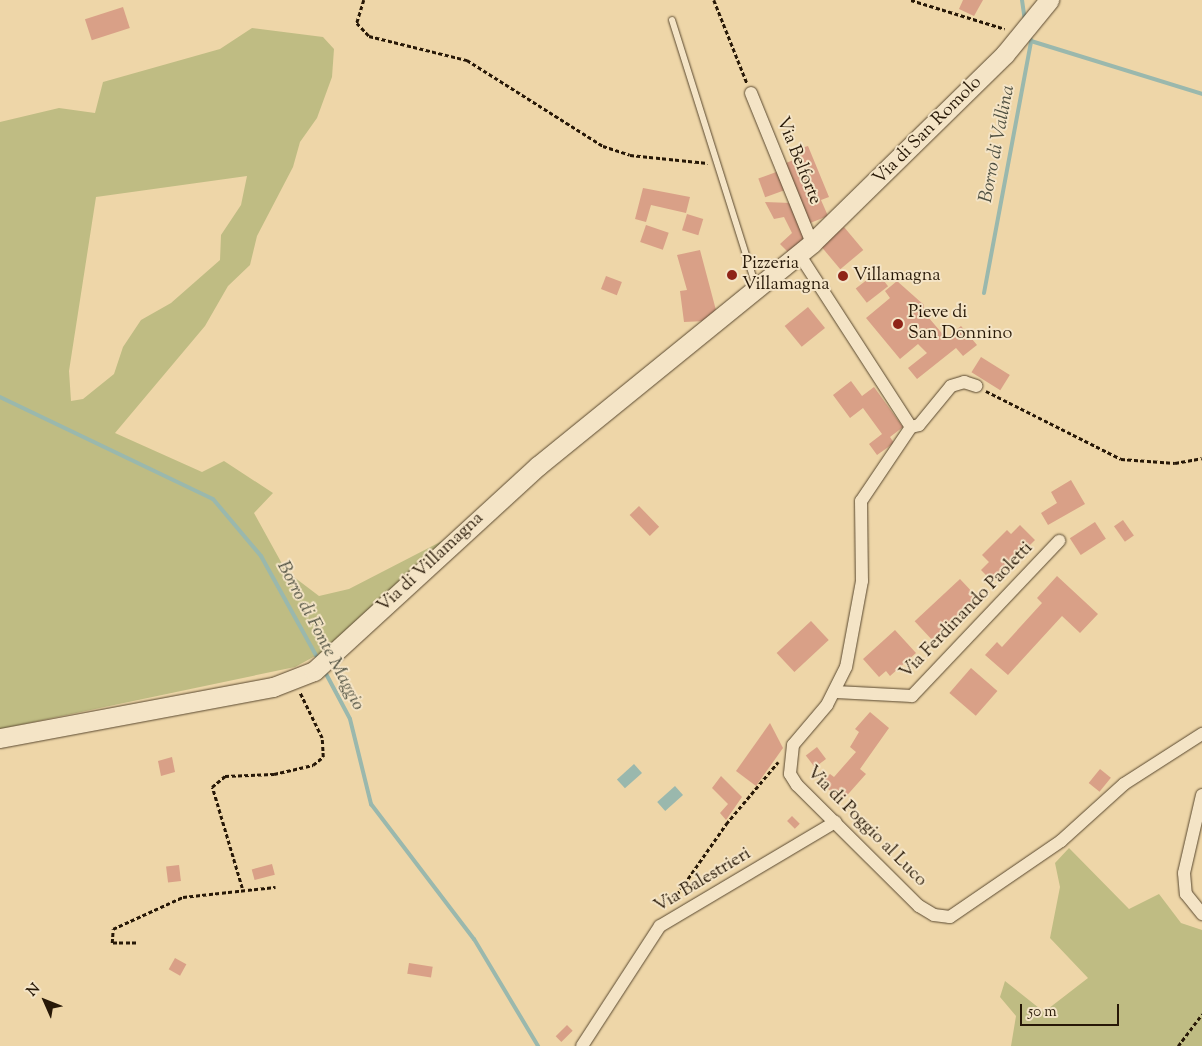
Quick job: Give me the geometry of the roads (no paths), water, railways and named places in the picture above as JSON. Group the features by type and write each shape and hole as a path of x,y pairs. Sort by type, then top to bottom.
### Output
{"street":[{"name":"Via di San Romolo","path":"806,248 1025,31 1049,0"},
{"name":"Via Belforte","path":"751,93 806,248 911,427"},
{"name":"Via di Villamagna","path":"0,738 294,680 320,666 538,466 806,248"},
{"name":"Via di Poggio al Luco","path":"976,386 964,382 951,386 919,425 911,427 861,501 862,581 846,667 836,692 790,751 790,774 797,786 919,906 934,915 950,917 1061,841 1124,784 1202,734"},
{"name":"Via Ferdinando Paoletti","path":"836,692 912,696 1059,541"},
{"path":"1202,795 1184,873 1186,894 1202,914"},
{"name":"Via Balestrieri","path":"582,1046 660,926 835,822"}],"lane":[{"path":"672,20 757,289"}],"water":[{"path":"634,764 642,773 625,788 617,779"},
{"path":"675,786 683,795 665,811 657,802"}],"waterway":[{"name":"Borro di Vallina","path":"1022,0 1025,21"},
{"name":"Borro di Vallina","path":"984,293 1031,41 1029,33"},
{"path":"1031,41 1202,94"},
{"name":"Borro di Fonte Maggio","path":"0,397 213,499 261,556 318,659"},
{"name":"Borro di Fonte Maggio","path":"324,670 350,719 371,804 474,939 538,1046"}],"place":[{"name":"Pizzeria Villamagna","path":"732,275"},
{"name":"Villamagna","path":"843,276"},
{"name":"Pieve di San Donnino","path":"898,324"}]}
